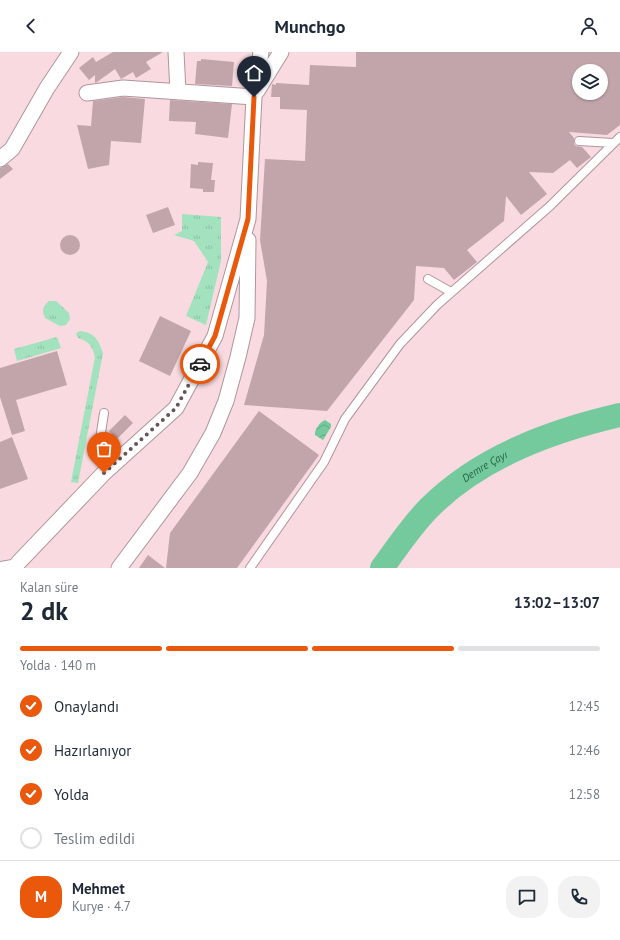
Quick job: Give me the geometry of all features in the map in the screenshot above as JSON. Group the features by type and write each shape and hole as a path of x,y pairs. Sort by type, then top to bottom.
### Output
{"street":[{"path":"0,159 12,149 47,88 71,52"},
{"path":"176,52 178,92"},
{"path":"119,568 190,473 213,433 226,400 238,357 247,318 248,219 254,97 261,52"},
{"path":"254,97 281,52"},
{"path":"87,93 123,88 254,97"},
{"path":"17,565 104,473 176,408 215,336 248,219"}],"lane":[{"path":"250,568 324,462 345,419 400,344 437,305 550,206 620,137"},
{"path":"579,141 613,143"},
{"path":"428,280 451,292"},
{"path":"104,413 100,439 104,473"},
{"path":"0,566 17,565"}],"green space":[{"path":"182,214 221,217 221,261 206,325 186,316 208,262 194,241 174,235 182,231"},
{"path":"49,301 56,301 69,313 70,319 66,325 60,326 45,318 43,309"},
{"path":"80,331 93,335 103,353 78,483 71,482 95,357 90,344 78,338 76,333"},
{"path":"57,337 61,348 17,361 14,349"}],"water":[{"path":"325,420 331,424 331,427 323,440 315,435 315,431 321,422"}],"building":[{"path":"113,52 163,52 146,62 151,69 136,78 133,72 121,79 115,69 95,83 95,75 89,80 79,68 93,57 96,62"},
{"path":"356,52 620,52 620,125 607,135 569,132 574,138 574,144 582,147 591,157 577,168 570,160 553,173 529,172 547,194 521,215 506,196 504,221 467,250 477,262 454,280 444,268 416,266 414,300 327,411 244,405 264,335 267,281 260,240 265,159 305,161 307,110 280,109 280,97 271,97 272,84 309,85 310,65 356,67"},
{"path":"201,59 234,62 232,86 195,84 197,61 201,61"},
{"path":"123,97 145,99 141,143 111,141 109,165 88,169 77,125 91,126 93,101"},
{"path":"170,100 232,104 228,138 195,134 196,122 169,121"},
{"path":"198,162 213,163 211,180 215,180 214,192 203,192 203,189 190,188 191,164 198,165"},
{"path":"8,164 13,169 0,179 0,168"},
{"path":"168,207 175,225 153,233 146,215"},
{"path":"70,235 77,238 80,245 77,252 70,255 63,252 60,245 63,238"},
{"path":"160,316 191,331 170,376 139,361"},
{"path":"57,351 67,385 16,400 25,431 12,435 0,397 0,368"},
{"path":"259,411 319,455 237,568 166,568 170,533"},
{"path":"125,415 133,423 117,439 109,431"},
{"path":"12,437 28,479 0,489 0,442"},
{"path":"148,555 165,568 139,568"}],"waterway":[{"name":"Demre Çayı","path":"382,568 422,515 449,490 471,474 494,460 543,438 594,421 620,415"}],"way so far":[{"path":"104,473 176,408 200,364"}],"route":[{"path":"200,364 215,336 248,219 254,97"}]}
